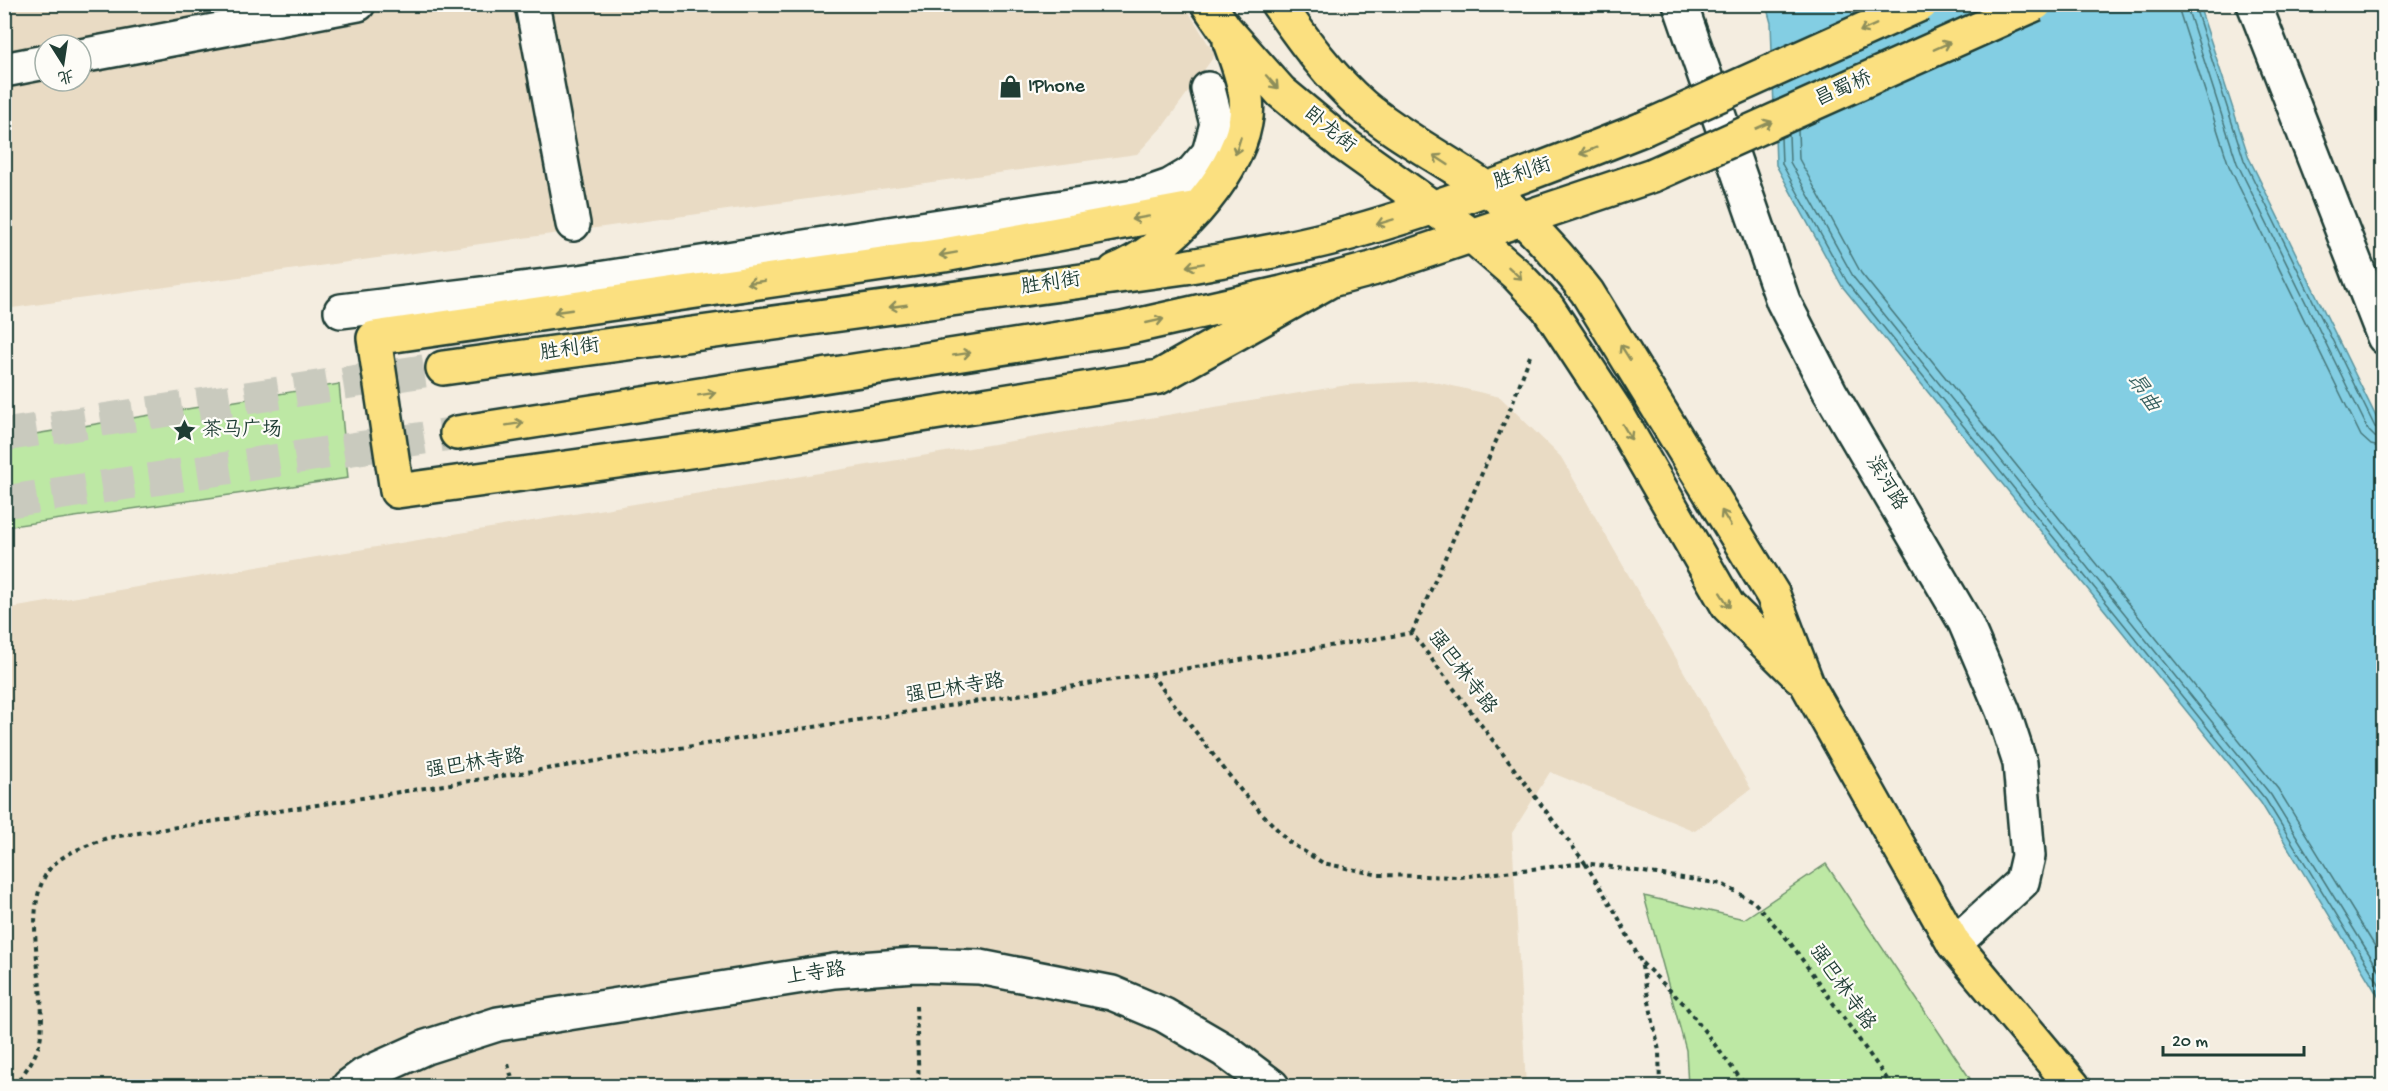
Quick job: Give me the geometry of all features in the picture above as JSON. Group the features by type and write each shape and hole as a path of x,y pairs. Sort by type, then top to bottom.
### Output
{"main road":[{"name":"卧龙街","path":"1278,4 1325,66 1362,105 1392,129 1485,188 1522,219 1559,255 1587,292 1633,365 1773,595 1807,684"},
{"name":"胜利街","path":"442,368 1185,267 1350,233 1541,170 1643,129 1921,4"},
{"name":"昌蜀桥","path":"1653,175 2035,4"},
{"name":"卧龙街","path":"1216,17 1281,92 1345,145 1471,235 1516,274 1548,308 1615,410 1728,606 1807,684"},
{"path":"1089,280 1129,265 1162,242 1198,208 1221,181 1235,157 1246,121 1246,96 1239,66 1216,17"},
{"name":"胜利街","path":"457,433 1122,329 1372,269 1653,175"},
{"path":"1198,208 944,255 374,338 398,491 727,446 1159,377 1331,280"},
{"path":"1807,684 1954,944 2073,1086"}],"street":[{"path":"93,54 358,4"},
{"path":"532,4 573,224"},
{"name":"滨河路","path":"1680,4 1783,301 1830,392 1912,528 1965,622 2003,711 2020,763 2028,856 2022,882 1954,944"},
{"path":"2254,4 2384,338"},
{"path":"4,70 33,64"},
{"path":"341,311 579,282 1147,194 1170,186 1192,173 1209,153 1217,123 1208,89"},
{"name":"上寺路","path":"349,1086 364,1075 426,1047 498,1024 834,972 914,965 980,967 1112,993 1164,1015 1214,1044 1272,1086"}],"path":[{"path":"1412,633 1511,407 1548,308"},
{"name":"强巴林寺路","path":"14,1086 33,1060 41,1034 35,937 38,895 49,870 72,851 107,838 1412,633 1585,863 1722,884 1754,902 1789,941 1892,1086"},
{"path":"1151,674 1242,792 1289,842 1323,863 1379,875 1460,877 1585,863 1617,915 1641,962 1659,1052 1660,1086"},
{"path":"1641,962 1684,1004 1746,1086"},
{"path":"914,965 919,1086"}],"shaded area":[{"path":"1184,4 1215,55 1164,125 1137,154 5,309 4,5"},
{"path":"1431,381 1500,397 1561,457 1751,789 1695,831 1550,772 1512,833 1526,1086 5,1086 4,812 10,808 4,772 5,609 1347,385"}],"green space":[{"path":"339,384 348,478 5,527 5,439"},
{"path":"1826,864 1975,1086 1688,1086 1686,1050 1644,896 1744,919"}],"water":[{"name":"昂曲","path":"1766,5 2199,5 2249,158 2383,431 2383,1004 2261,803 1842,286 1776,165 1771,23"}],"tunnel":[{"path":"4,435 443,368"},
{"path":"4,502 457,433"}],"place":[{"name":"IPhone","path":"1010,87"},
{"name":"茶马广场","path":"184,431"}]}
